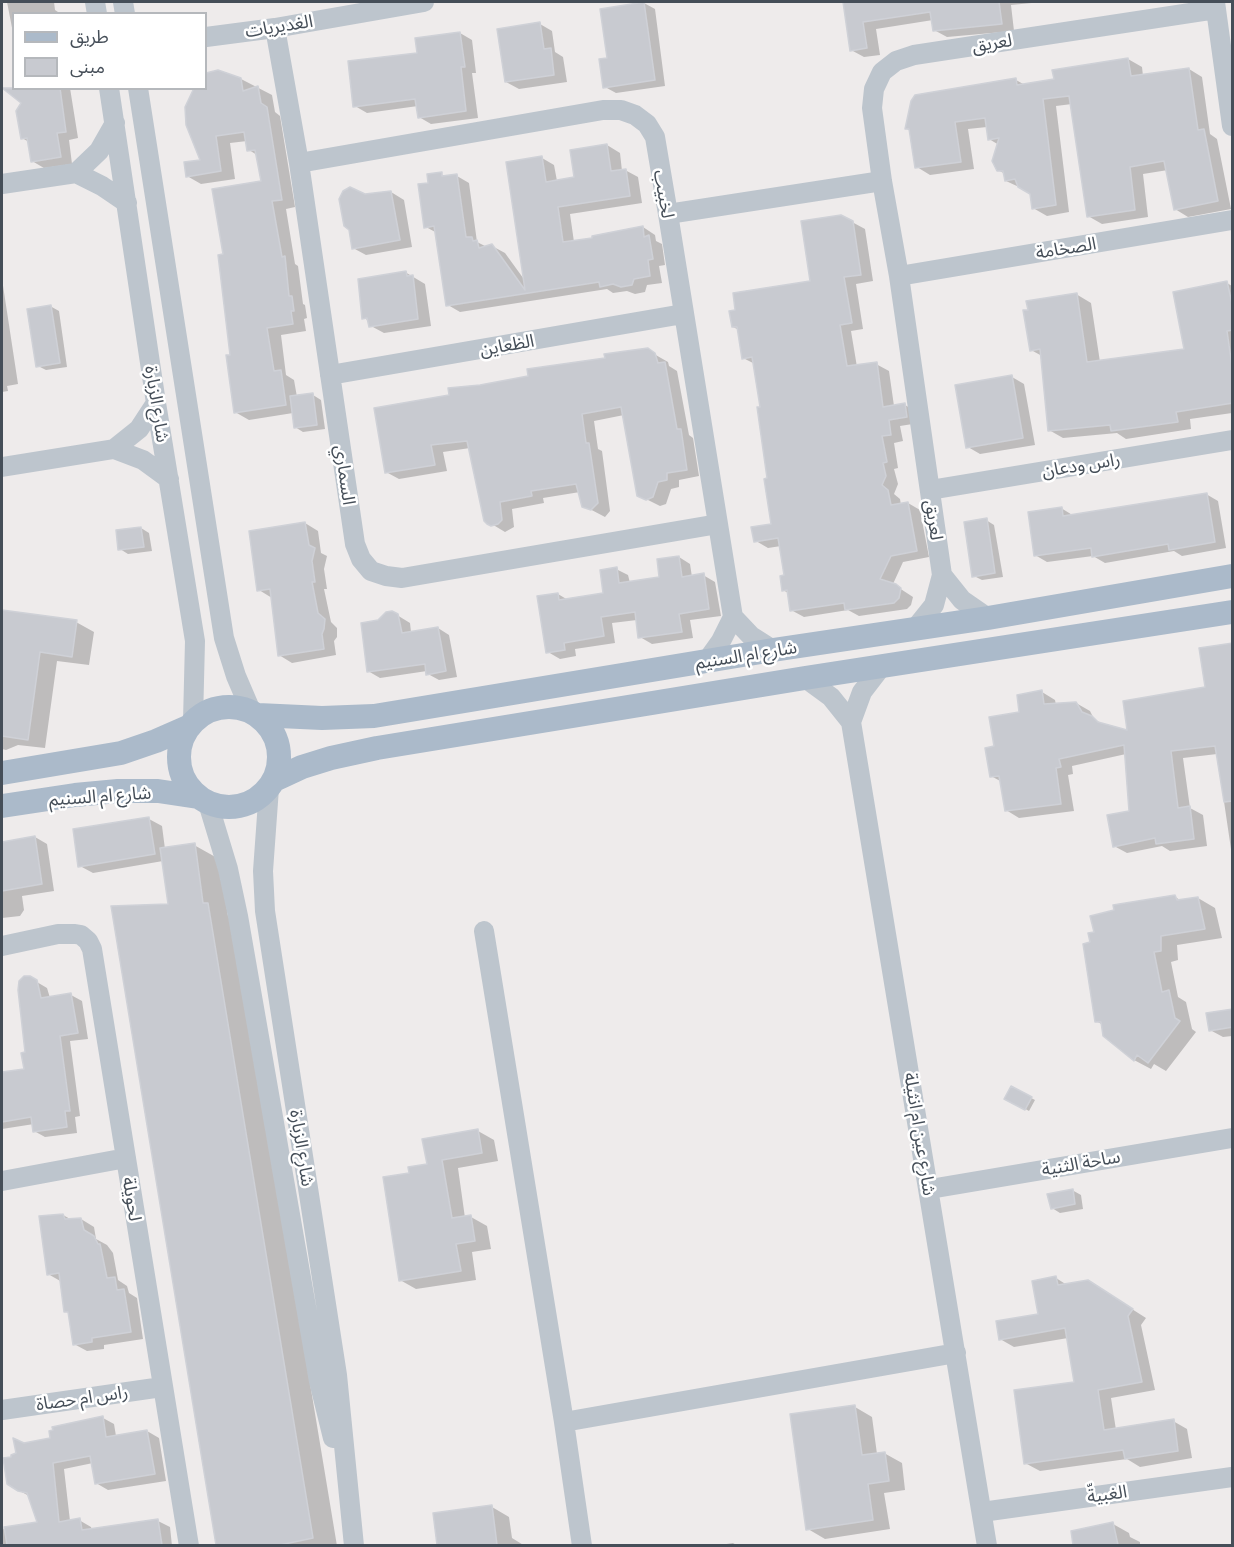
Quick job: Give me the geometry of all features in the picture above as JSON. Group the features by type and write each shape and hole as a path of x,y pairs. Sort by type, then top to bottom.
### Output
{"main road":[{"name":"شارع ام السنيم","path":"255,713 322,718 374,716 773,650 988,618 1233,576"},
{"name":"شارع ام السنيم","path":"272,784 302,767 377,748 806,678 1233,612"},
{"path":"239,707 255,713 271,728 278,745 279,762 272,784 256,800 241,806 224,807 203,800 187,786 178,756 181,741 190,724 214,708 239,707"},
{"name":"شارع ام السنيم","path":"2,773 121,753 156,741 190,724"},
{"name":"شارع ام السنيم","path":"2,806 118,791 158,791 203,800"}],"street":[{"name":"الغديريات","path":"207,37 275,28 424,2"},
{"path":"1216,5 1233,126"},
{"name":"لعريق","path":"914,630 934,606 942,575 872,108 874,89 882,72 896,61 914,54 1216,5"},
{"name":"السماري","path":"275,28 299,163 355,544 371,571 402,578 718,524"},
{"name":"شارع الزبارة","path":"109,90 156,403 195,641 190,724"},
{"name":"شارع الزبارة","path":"138,90 224,638 236,676 255,713"},
{"name":"لخبيب","path":"299,163 603,110 621,110 635,115 647,124 655,137 733,617"},
{"path":"2,184 75,173 99,151 115,123"},
{"path":"75,173 102,186 127,203"},
{"path":"668,214 882,181"},
{"name":"الصخامة","path":"899,276 1233,220"},
{"name":"الظعاين","path":"330,375 683,314"},
{"path":"2,467 114,449 139,429 156,403"},
{"name":"راس ودعان","path":"930,490 1233,440"},
{"path":"114,449 143,460 169,479"},
{"path":"942,575 962,600 988,618"},
{"path":"706,662 721,641 733,617 751,636 773,650"},
{"name":"شارع عين ام انثيلة","path":"851,723 862,692 882,666"},
{"name":"شارع عين ام انثيلة","path":"806,678 831,697 851,723 930,1189 987,1545"},
{"name":"شارع الزبارة","path":"272,784 263,871 265,911 337,1375 354,1545"},
{"name":"شارع الزبارة","path":"203,800 228,869 238,916 319,1381 349,1507"},
{"path":"483,931 564,1422 582,1545"},
{"name":"لحويلة","path":"2,946 66,933 81,935 88,941 94,957 189,1545"},
{"name":"ساحة الثنية","path":"930,1189 1233,1138"},
{"path":"2,1181 126,1158"},
{"path":"564,1422 956,1353"},
{"name":"راس ام حصاة","path":"2,1410 162,1387"},
{"name":"الغبيةّ","path":"982,1512 1233,1477"}],"building":[{"path":"644,2 655,80 603,88 599,59 607,58 600,9"},
{"path":"843,2 999,2 1002,24 933,31 930,12 863,22 867,48 850,51"},
{"path":"540,22 544,49 551,48 554,75 505,82 497,29"},
{"path":"460,32 465,67 461,67 466,111 418,118 415,99 353,107 348,61 417,53 415,38"},
{"path":"1128,58 1131,76 1189,68 1198,130 1204,129 1218,201 1174,210 1164,161 1130,167 1135,210 1087,217 1069,96 1043,99 1056,205 1032,209 1030,194 1018,187 1015,179 1005,181 1003,171 997,171 992,161 999,138 988,140 985,118 955,122 961,162 915,168 909,129 905,129 911,101 915,95 1016,78 1017,85 1054,79 1052,70"},
{"path":"218,70 241,78 243,91 258,86 261,103 267,107 282,200 272,201 282,257 285,256 289,296 292,296 294,311 291,311 293,324 267,328 274,371 281,370 286,405 234,413 226,355 230,355 218,255 223,254 212,189 261,181 255,150 247,151 244,132 216,136 221,171 186,177 184,162 200,160 186,125 185,107 193,90 207,90 207,73"},
{"path":"2,88 60,90 66,132 57,133 61,157 31,162 27,138 21,139 16,111 21,103"},
{"path":"607,144 611,171 626,169 630,196 558,207 563,242 643,226 644,237 649,235 653,259 648,260 650,276 634,279 632,285 621,287 613,284 600,287 599,282 446,306 434,226 424,228 418,184 428,183 427,174 442,172 442,176 457,174 466,237 472,237 473,241 477,240 479,248 492,244 525,290 506,162 542,156 546,182 574,177 570,150"},
{"path":"350,187 365,194 391,191 400,240 352,249 349,230 344,226 339,199 343,191"},
{"path":"841,215 853,221 861,275 844,277 852,323 840,325 847,366 877,362 883,407 905,403 907,417 889,420 891,435 882,436 887,462 883,463 886,476 882,485 888,490 891,505 908,502 917,551 891,556 880,579 901,588 899,598 894,603 845,610 844,603 790,611 787,590 782,591 780,576 784,575 778,538 754,542 751,527 771,524 757,407 760,407 752,357 742,359 737,327 732,327 729,311 735,310 733,293 810,281 801,221"},
{"path":"406,271 407,276 413,275 418,319 369,327 367,318 362,319 358,279"},
{"path":"1227,281 1233,308 1233,330 1227,331 1233,373 1233,403 1176,412 1178,422 1111,431 1110,425 1048,431 1040,349 1030,351 1023,310 1028,310 1026,301 1077,293 1087,362 1184,349 1173,292"},
{"path":"51,305 60,363 36,367 27,309"},
{"path":"648,348 655,353 658,363 665,362 677,429 681,429 687,470 667,473 667,480 658,482 653,497 646,500 637,496 621,407 582,414 598,503 591,510 582,507 576,484 531,491 532,496 500,502 502,520 491,526 487,524 484,521 467,441 431,445 435,465 385,473 374,408 449,395 448,388 528,376 527,369 605,358 604,354"},
{"path":"1012,375 1023,438 966,448 955,385"},
{"path":"313,393 317,425 294,428 290,396"},
{"path":"1207,493 1215,542 1169,550 1168,544 1092,557 1091,548 1034,556 1028,512 1062,507 1063,516"},
{"path":"987,518 995,573 972,577 964,522"},
{"path":"305,522 309,545 315,548 312,561 315,582 312,582 318,613 325,619 322,634 324,649 278,656 270,589 257,591 249,531"},
{"path":"141,527 144,547 118,550 116,530"},
{"path":"679,556 682,577 704,573 709,609 679,614 682,632 638,638 635,612 601,617 604,636 564,643 565,650 546,653 537,596 558,593 559,600 603,593 600,570 617,567 619,583 659,577 657,559"},
{"path":"2,610 77,620 72,657 40,652 28,740 2,736"},
{"path":"392,611 398,614 402,633 438,627 446,671 426,675 425,664 367,672 361,623 378,620 386,612"},
{"path":"1233,643 1233,801 1224,802 1215,746 1171,751 1178,808 1190,806 1194,839 1156,844 1155,838 1113,847 1107,815 1129,811 1124,745 1059,759 1061,767 1056,768 1061,804 1005,811 999,776 990,777 985,748 994,746 989,717 1019,712 1017,695 1042,690 1044,704 1076,702 1082,712 1092,716 1098,722 1127,730 1123,701 1205,687 1199,648"},
{"path":"149,817 155,854 78,867 73,829"},
{"path":"35,836 42,884 2,891 2,842"},
{"path":"195,843 203,903 208,903 313,1538 280,1545 216,1545 111,906 168,904 160,848"},
{"path":"1175,895 1177,900 1198,897 1205,929 1161,936 1161,951 1154,952 1162,992 1169,990 1175,1018 1180,1021 1148,1063 1137,1055 1134,1061 1103,1036 1101,1022 1095,1022 1083,944 1090,942 1088,933 1094,932 1090,916 1114,910 1113,905"},
{"path":"24,976 37,980 41,998 71,993 78,1033 60,1036 70,1111 65,1111 67,1127 33,1132 31,1117 2,1122 2,1072 24,1069 21,1053 25,1052 18,990 19,981"},
{"path":"1233,1009 1233,1027 1209,1031 1206,1013"},
{"path":"1011,1086 1032,1097 1025,1110 1004,1099"},
{"path":"478,1129 482,1153 442,1160 452,1218 471,1215 475,1241 456,1244 461,1271 399,1281 383,1177 409,1173 408,1167 427,1164 422,1139"},
{"path":"1073,1189 1075,1204 1051,1209 1047,1194"},
{"path":"63,1214 65,1219 81,1218 84,1230 94,1236 100,1244 107,1278 115,1277 117,1290 124,1289 131,1332 92,1338 92,1342 73,1345 68,1312 64,1312 59,1273 47,1275 39,1216"},
{"path":"1056,1276 1058,1285 1088,1280 1133,1309 1128,1316 1142,1382 1098,1390 1104,1430 1174,1419 1178,1451 1125,1459 1123,1450 1024,1464 1014,1390 1074,1382 1065,1328 999,1340 996,1321 1038,1314 1032,1281"},
{"path":"855,1405 862,1455 885,1452 889,1481 868,1484 873,1520 806,1530 790,1414"},
{"path":"103,1416 106,1437 147,1430 155,1474 95,1484 90,1456 53,1463 59,1522 80,1518 82,1530 158,1519 162,1545 7,1545 4,1527 37,1522 27,1493 18,1491 7,1484 3,1458 11,1457 16,1453 13,1438 24,1443 50,1438 49,1431 53,1430 52,1427"},
{"path":"492,1505 497,1545 437,1545 433,1513"},
{"path":"1113,1522 1118,1545 1073,1545 1071,1531"}]}
